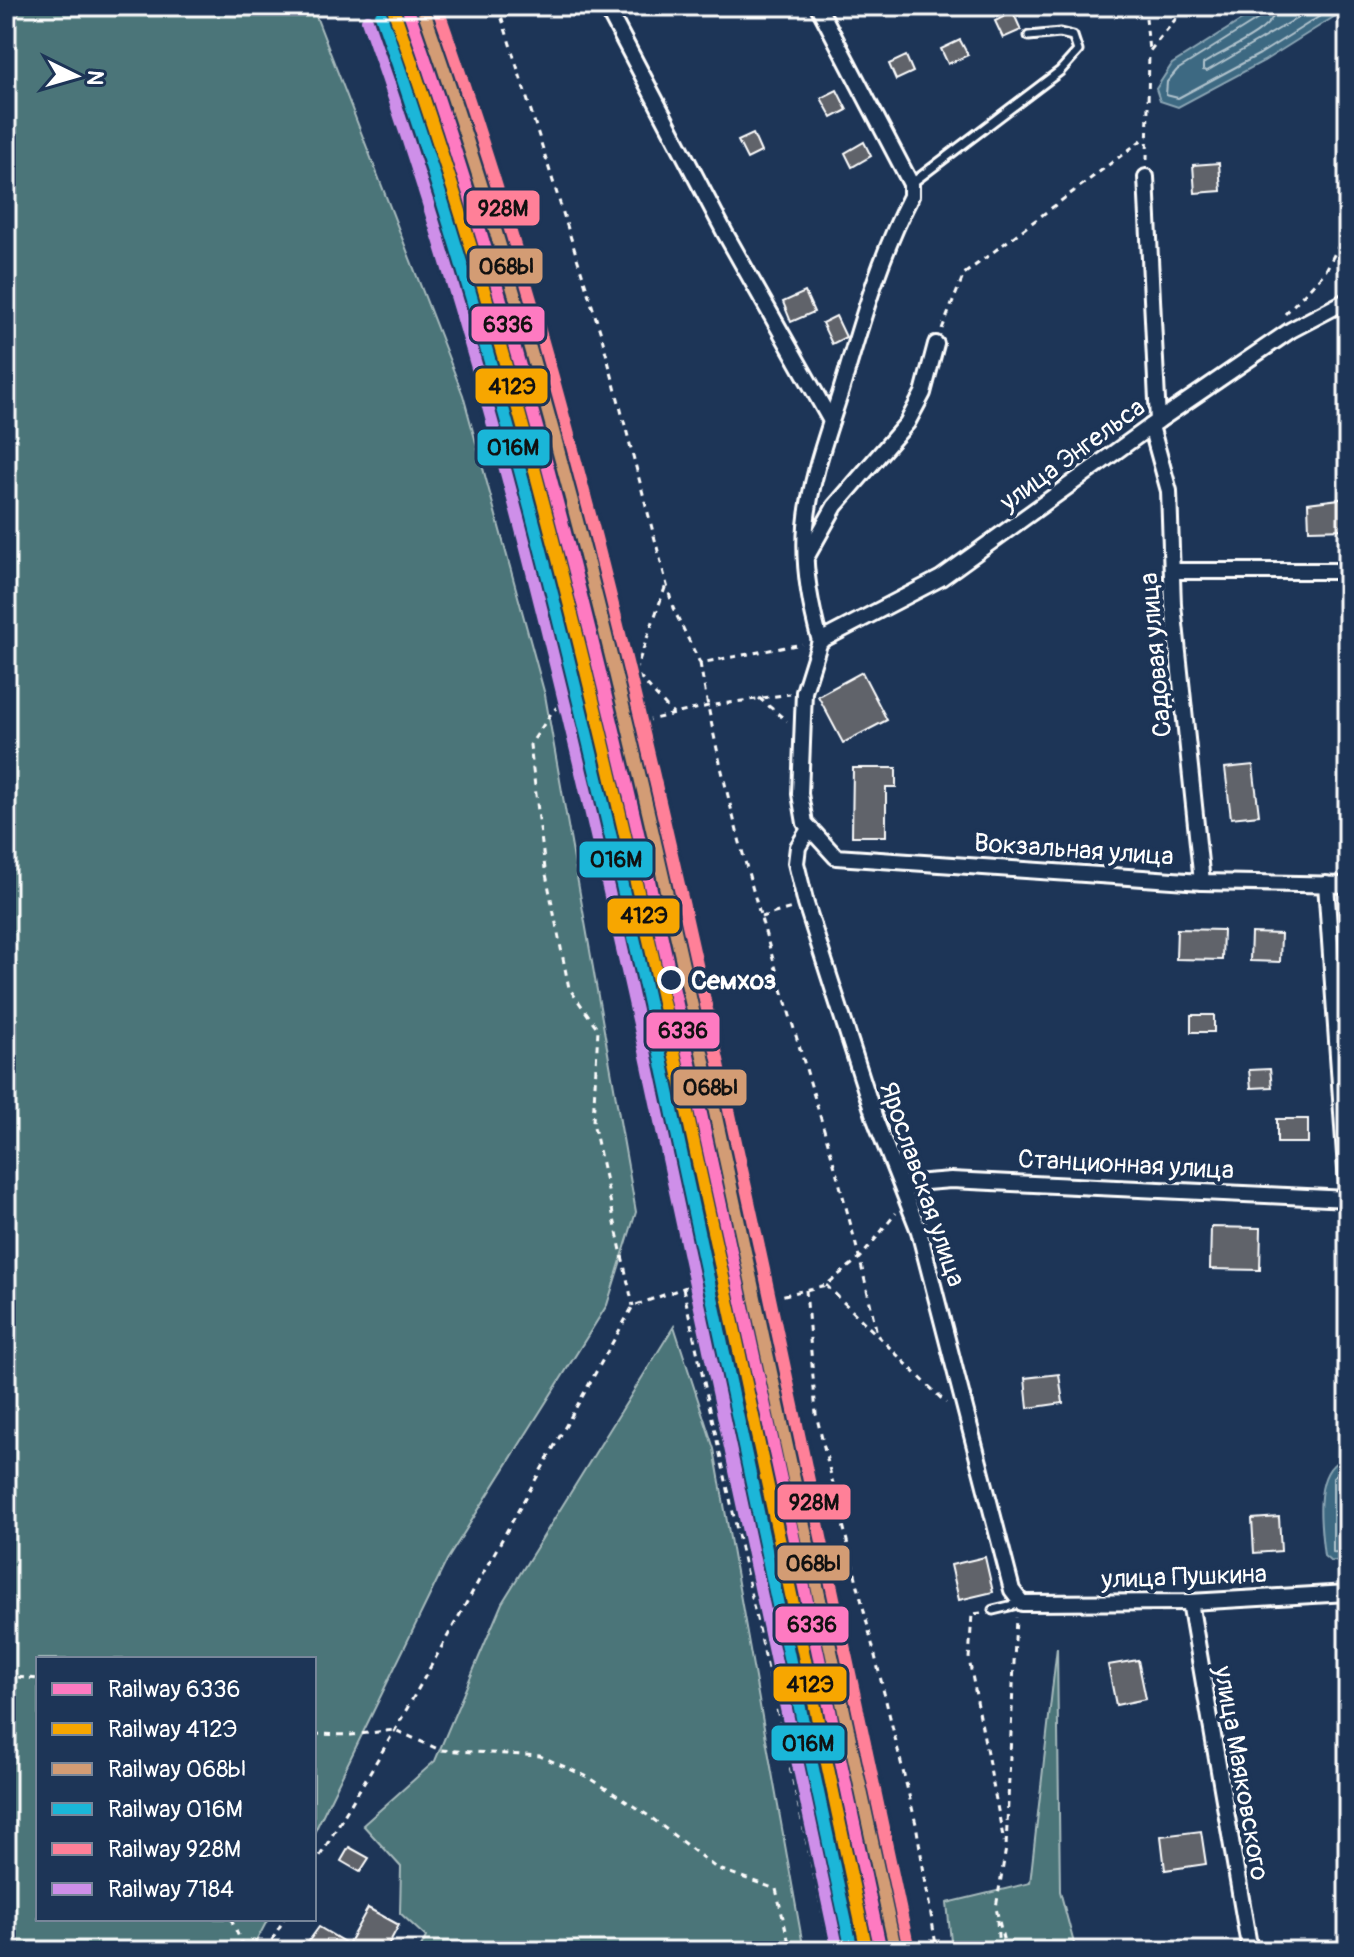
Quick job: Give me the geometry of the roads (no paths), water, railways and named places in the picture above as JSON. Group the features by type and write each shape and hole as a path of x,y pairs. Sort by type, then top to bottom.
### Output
{"street":[{"path":"606,6 725,233 831,421"},
{"path":"809,829 800,794 804,692 820,641 813,615 806,557 812,484 871,284 911,196 911,184 818,6"},
{"name":"Садовая улица","path":"1146,177 1154,423 1169,491 1172,571 1202,882"},
{"name":"улица Энгельса","path":"820,641 941,578 1154,423 1291,330 1348,300"},
{"path":"806,557 835,506 907,423 923,393 936,344"},
{"path":"1172,571 1348,571"},
{"name":"Вокзальная улица","path":"809,829 836,857 1202,882 1348,885"},
{"name":"Ярославская улица","path":"809,829 798,847 796,863 806,904 875,1119 919,1231 1012,1590 1022,1603"},
{"path":"1326,884 1348,1199"},
{"name":"Станционная улица","path":"903,1188 951,1180 1348,1199"},
{"name":"улица Пушкина","path":"1022,1603 1190,1602 1348,1593"},
{"name":"улица Маяковского","path":"1190,1602 1250,1951"}],"lane":[{"path":"911,184 1060,71 1078,51 1073,36 1060,33 1029,36"},
{"path":"993,1610 1022,1603"}],"water":[{"path":"1264,6 1348,8 1264,61 1178,107 1160,101 1156,89 1172,64"},
{"path":"1337,1462 1348,1462 1348,1562 1330,1561 1324,1556 1320,1506 1324,1480"}],"rail line":[{"name":"6336","path":"407,6 489,260 594,646 709,1150 881,1951"},
{"name":"068Ы","path":"422,6 503,257 607,639 722,1140 895,1948"},
{"name":"928М","path":"437,6 479,131 555,383 621,638 735,1138 908,1945"},
{"name":"412Э","path":"394,11 476,264 581,649 671,1038 867,1951"},
{"name":"016М","path":"381,15 463,268 567,652 682,1154 852,1951"},
{"name":"7184","path":"367,20 449,272 486,399 553,655 643,1042 838,1951"}],"place":[{"name":"Семхоз","path":"671,980"}]}
